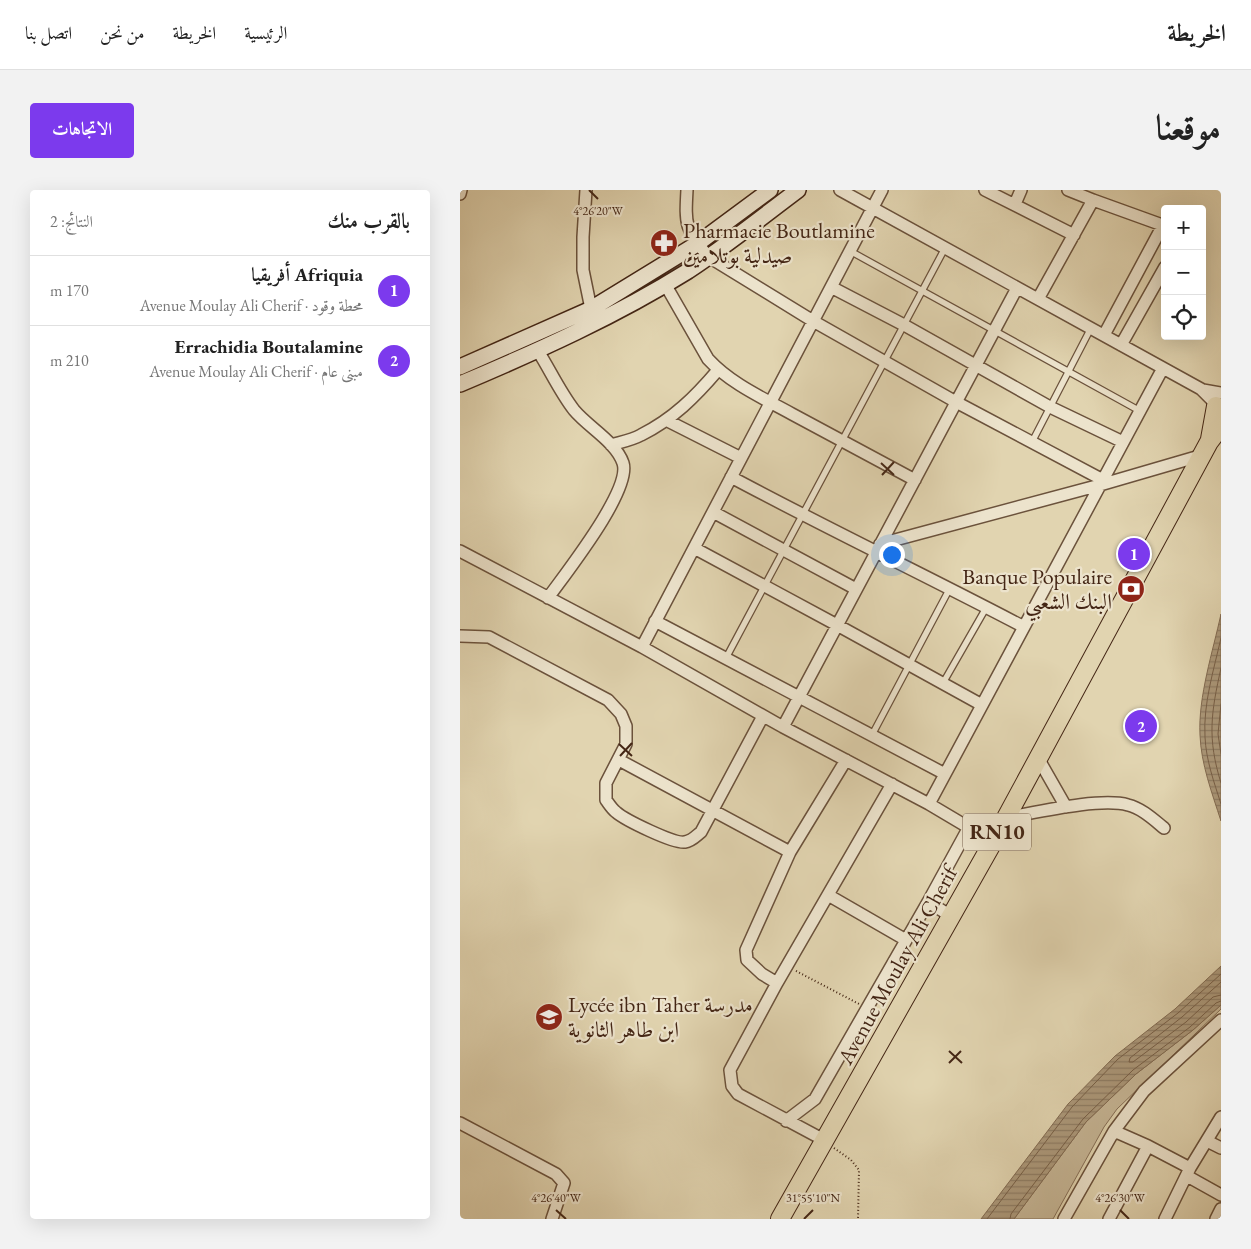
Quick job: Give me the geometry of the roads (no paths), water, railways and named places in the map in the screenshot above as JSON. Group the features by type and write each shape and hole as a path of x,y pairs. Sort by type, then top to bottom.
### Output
{"main road":[{"name":"RN10","path":"1206,448 1219,402"},
{"name":"RN10","path":"1206,448 1221,426"},
{"name":"Avenue Moulay Ali Cherif","path":"780,1219 992,842 1206,448"}],"street":[{"path":"460,194 461,190"},
{"path":"586,190 583,228 583,270 591,309"},
{"path":"687,190 686,223 697,244 709,257 813,321 956,402 1032,442 1102,483"},
{"path":"460,367 591,309 697,244 770,190"},
{"path":"460,384 538,351 665,284 709,257 798,190"},
{"path":"840,190 1201,389 1219,402"},
{"path":"642,647 882,190"},
{"path":"985,190 1074,235"},
{"path":"1015,204 1021,190"},
{"path":"1068,190 1161,225"},
{"path":"1038,299 1093,200"},
{"path":"1104,335 1161,231"},
{"path":"1138,272 1157,280"},
{"path":"1121,345 1161,274"},
{"path":"665,284 708,360 718,370 771,402 915,480"},
{"path":"831,287 904,325 1050,407 1123,442"},
{"path":"783,727 1017,288"},
{"path":"538,351 574,410 611,445 618,453 625,468 618,494 593,536 548,598"},
{"path":"929,804 1163,368"},
{"path":"611,445 640,435 666,420 694,397 718,370"},
{"path":"666,420 741,458"},
{"path":"878,548 1102,483 1206,448"},
{"path":"731,477 802,515 878,548 1024,627"},
{"path":"713,512 856,589"},
{"path":"694,548 982,705"},
{"path":"460,551 642,647 783,727 929,804 992,842"},
{"path":"656,621 945,774"},
{"path":"460,636 489,637 608,700 621,714 626,726 626,744 606,783 606,800 617,813 636,824 683,843 694,839 701,832 763,716"},
{"path":"1038,758 1066,807"},
{"path":"619,760 790,852"},
{"path":"777,983 762,974 747,960 746,950 790,852 846,760"},
{"path":"824,1140 738,1094 732,1086 730,1070 777,983 892,784"},
{"path":"1004,818 1066,807 1105,803 1127,804 1140,810 1164,828"},
{"path":"786,1121 815,1099 928,902 968,827"},
{"path":"828,895 906,940"},
{"path":"928,902 951,916"},
{"path":"1064,1219 1114,1131 1144,1091 1221,1020"},
{"path":"1165,1219 1188,1172 1221,1116"},
{"path":"460,1123 560,1177 564,1183 552,1219"},
{"path":"1114,1131 1148,1146 1221,1195"},
{"path":"1207,1140 1221,1148"},
{"path":"1109,1219 1148,1146"},
{"path":"1216,1219 1221,1209"}],"lane":[{"path":"726,658 945,248"},
{"path":"850,251 1140,410"},
{"path":"1032,442 1091,328"},
{"path":"872,735 950,588"},
{"path":"943,683 986,608"}],"water":[{"path":"1221,614 1221,821 1202,757 1200,720 1210,659"},
{"path":"1221,966 1221,1005 1193,1030 1136,1074 1086,1122 1014,1219 981,1219 1068,1104 1115,1056 1175,1009"}],"place":[{"name":"Pharmacie Boutlamine صيدلية بوتلامين","path":"664,243"},
{"name":"Afriquia أفريقيا","path":"1134,554"},
{"name":"Banque Populaire البنك الشعبي","path":"1131,589"},
{"name":"Errachidia Boutalamine","path":"1141,726"},
{"name":"Lycée ibn Taher مدرسة ابن طاهر الثانوية","path":"549,1017"}]}
